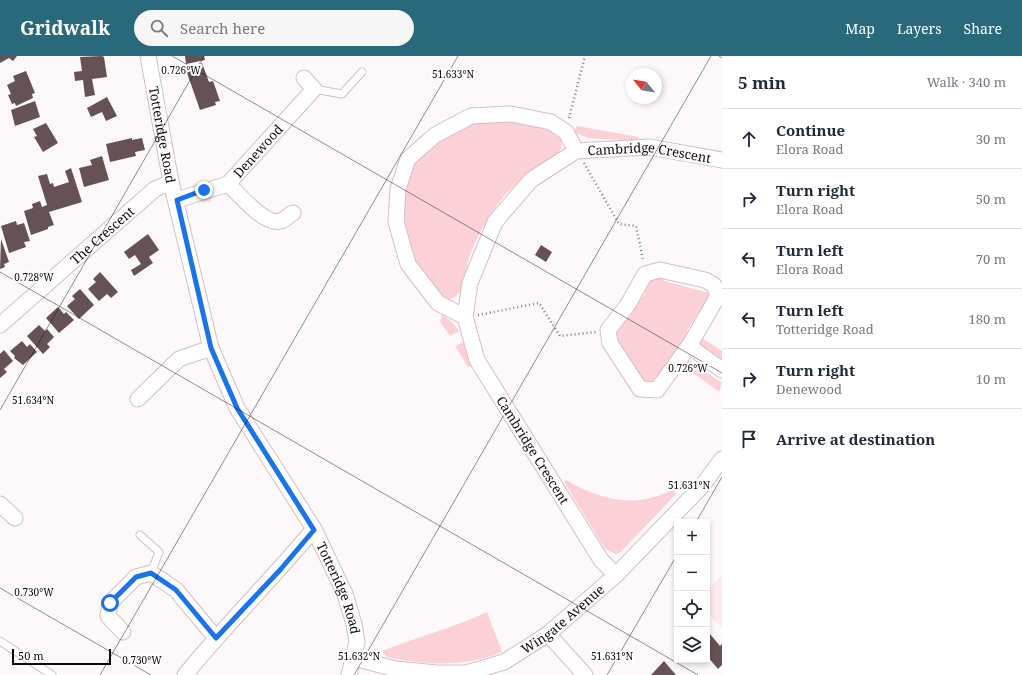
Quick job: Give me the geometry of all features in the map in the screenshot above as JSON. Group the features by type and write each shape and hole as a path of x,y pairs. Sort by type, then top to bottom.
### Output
{"street":[{"name":"Totteridge Road","path":"148,56 171,182 177,200 211,348 237,408 314,530 334,569 354,624 357,642 349,675"},
{"name":"Denewood","path":"177,200 228,184 309,83"},
{"path":"465,317 438,303 408,264 396,222 398,189 408,159 435,135 471,116 511,114 551,122 566,132"},
{"name":"Cambridge Crescent","path":"566,132 576,151"},
{"name":"Cambridge Crescent","path":"616,575 601,560 477,360 465,317 470,283 495,222 531,180 576,151 649,147 722,160"},
{"name":"The Crescent","path":"0,325 155,189 171,182"},
{"path":"228,184 264,218 272,222 280,221 293,213"},
{"path":"660,270 705,280 714,285 718,296 689,346 657,390 640,389 610,343 608,330 627,306 646,274 660,270"},
{"path":"689,346 722,370"},
{"path":"134,400 179,359 211,348"},
{"name":"Wingate Avenue","path":"354,658 395,669 466,674 504,662 548,634 616,575 702,486 722,459"},
{"path":"0,504 15,518"},
{"path":"185,675 216,638 280,570 314,530"},
{"path":"123,632 108,616 110,603 136,577 151,573 176,590 216,638"},
{"path":"548,634 585,675"}],"lane":[{"path":"309,83 342,94 362,72"},
{"path":"140,535 160,552 151,573"},
{"path":"0,641 52,675"}],"path":[{"path":"566,132 585,56"},
{"path":"576,151 601,190 620,224 636,226 646,274"},
{"path":"465,317 539,303 560,336 608,330"}],"shaded area":[{"path":"497,117 557,129 562,145 556,155 532,170 504,196 496,206 483,226 470,255 461,291 449,300 441,298 402,244 400,186 408,165 453,127"},
{"path":"577,126 639,137 639,141 588,138 573,132"},
{"path":"661,276 664,281 713,294 710,305 703,306 687,330 689,337 676,356 660,375 648,384 638,380 619,348 613,331 619,330 645,293 645,284 650,278"},
{"path":"442,314 452,322 459,331 450,336 440,322"},
{"path":"699,336 722,351 722,360 714,354 707,354 698,343"},
{"path":"463,342 472,365 468,367 455,346"},
{"path":"689,360 722,383 719,392 680,363"},
{"path":"566,480 592,493 621,500 631,501 644,499 673,490 676,494 621,552 616,554 605,549 564,482"},
{"path":"722,575 722,628 710,616 710,588"},
{"path":"487,612 502,652 473,661 445,664 417,662 387,657 382,651 461,623"}],"building":[{"path":"0,56 17,56 13,61 9,58 0,63"},
{"path":"185,56 204,56 205,60 186,64"},
{"path":"80,57 104,57 107,77 92,79 95,95 85,97 83,80 75,81 74,72 82,71"},
{"path":"202,63 209,82 213,81 220,101 215,102 216,105 200,110 186,70"},
{"path":"26,71 35,93 32,94 33,98 16,106 15,103 12,104 8,95 11,94 7,85 15,81 13,76"},
{"path":"107,97 117,116 106,121 102,112 91,117 87,108"},
{"path":"35,101 40,117 15,126 11,110"},
{"path":"46,123 58,143 43,152 34,137 37,136 33,129"},
{"path":"132,138 132,140 142,138 145,150 135,152 136,156 110,162 106,144"},
{"path":"102,156 109,180 84,187 79,168 92,165 90,160"},
{"path":"71,168 82,202 49,212 54,225 48,227 48,229 31,235 24,211 33,208 32,204 40,201 42,207 47,205 38,176 47,174 50,184 53,183 54,187 69,182 65,171"},
{"path":"16,221 17,225 24,223 30,241 24,242 26,247 9,253 1,226"},
{"path":"148,234 159,250 149,257 153,263 134,276 131,270 141,264 135,255 129,259 124,252"},
{"path":"1,239 9,262 4,264 5,267 0,269"},
{"path":"541,245 552,252 546,262 535,255"},
{"path":"100,272 118,292 111,298 107,294 99,301 88,289 96,282 93,279"},
{"path":"80,289 94,305 79,319 67,306 75,299 72,296"},
{"path":"58,307 64,314 66,312 74,320 59,333 46,318"},
{"path":"39,325 45,331 47,329 54,337 47,344 50,347 43,354 27,336"},
{"path":"22,341 27,347 30,344 37,352 23,365 14,358 15,356 10,351"},
{"path":"4,350 13,361 4,369 7,372 0,378 0,354"},
{"path":"710,634 720,646 722,644 722,665 718,669 710,660"},
{"path":"664,661 676,675 651,675"}],"route":[{"path":"110,603 136,577 151,573 176,590 216,638 280,570 314,530 237,408 211,348 177,200 204,190"}]}
